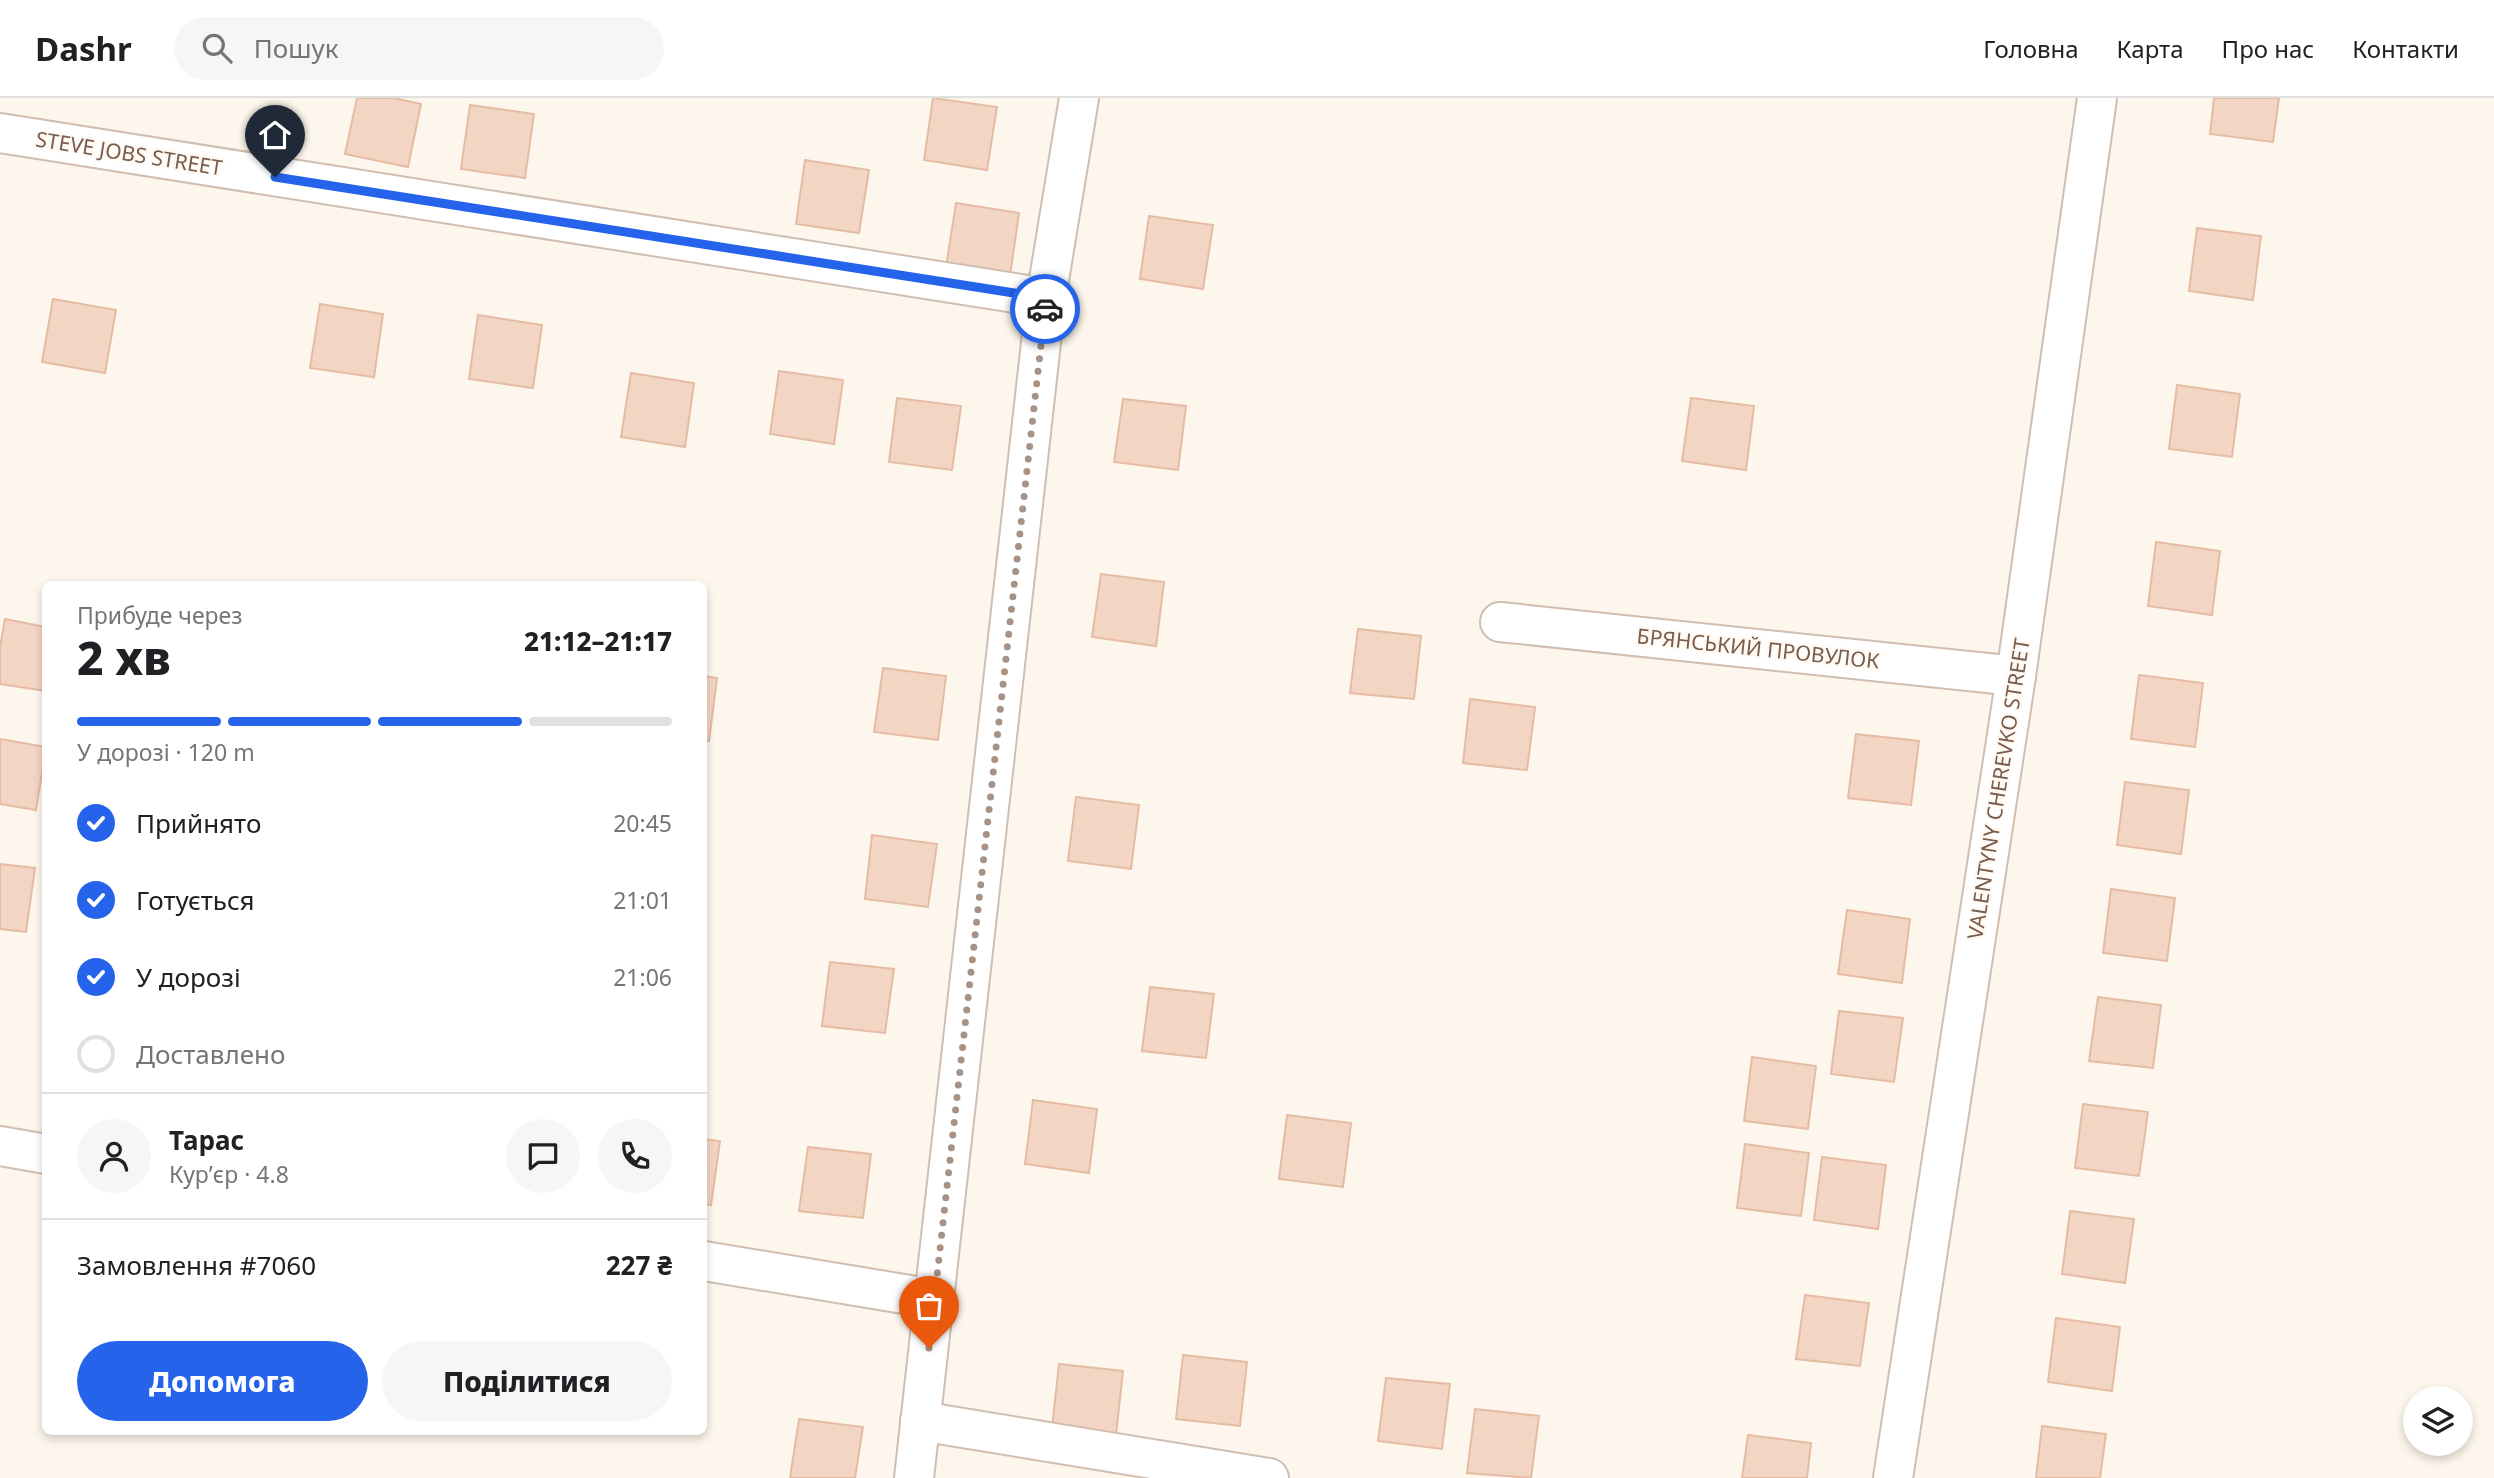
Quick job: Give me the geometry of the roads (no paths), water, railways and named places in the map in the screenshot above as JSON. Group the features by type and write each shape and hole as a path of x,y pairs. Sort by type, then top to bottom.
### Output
{"street":[{"path":"914,1478 1046,298 1079,98"},
{"name":"VALENTYNY CHEREVKO STREET","path":"1893,1478 2016,676 2097,98"},
{"name":"STEVE JOBS STREET","path":"0,133 1046,298"},
{"name":"БРЯНСЬКИЙ ПРОВУЛОК","path":"1500,622 2016,676"},
{"path":"0,1146 42,1153"},
{"path":"707,1261 934,1299"},
{"path":"920,1421 1269,1478"}]}
